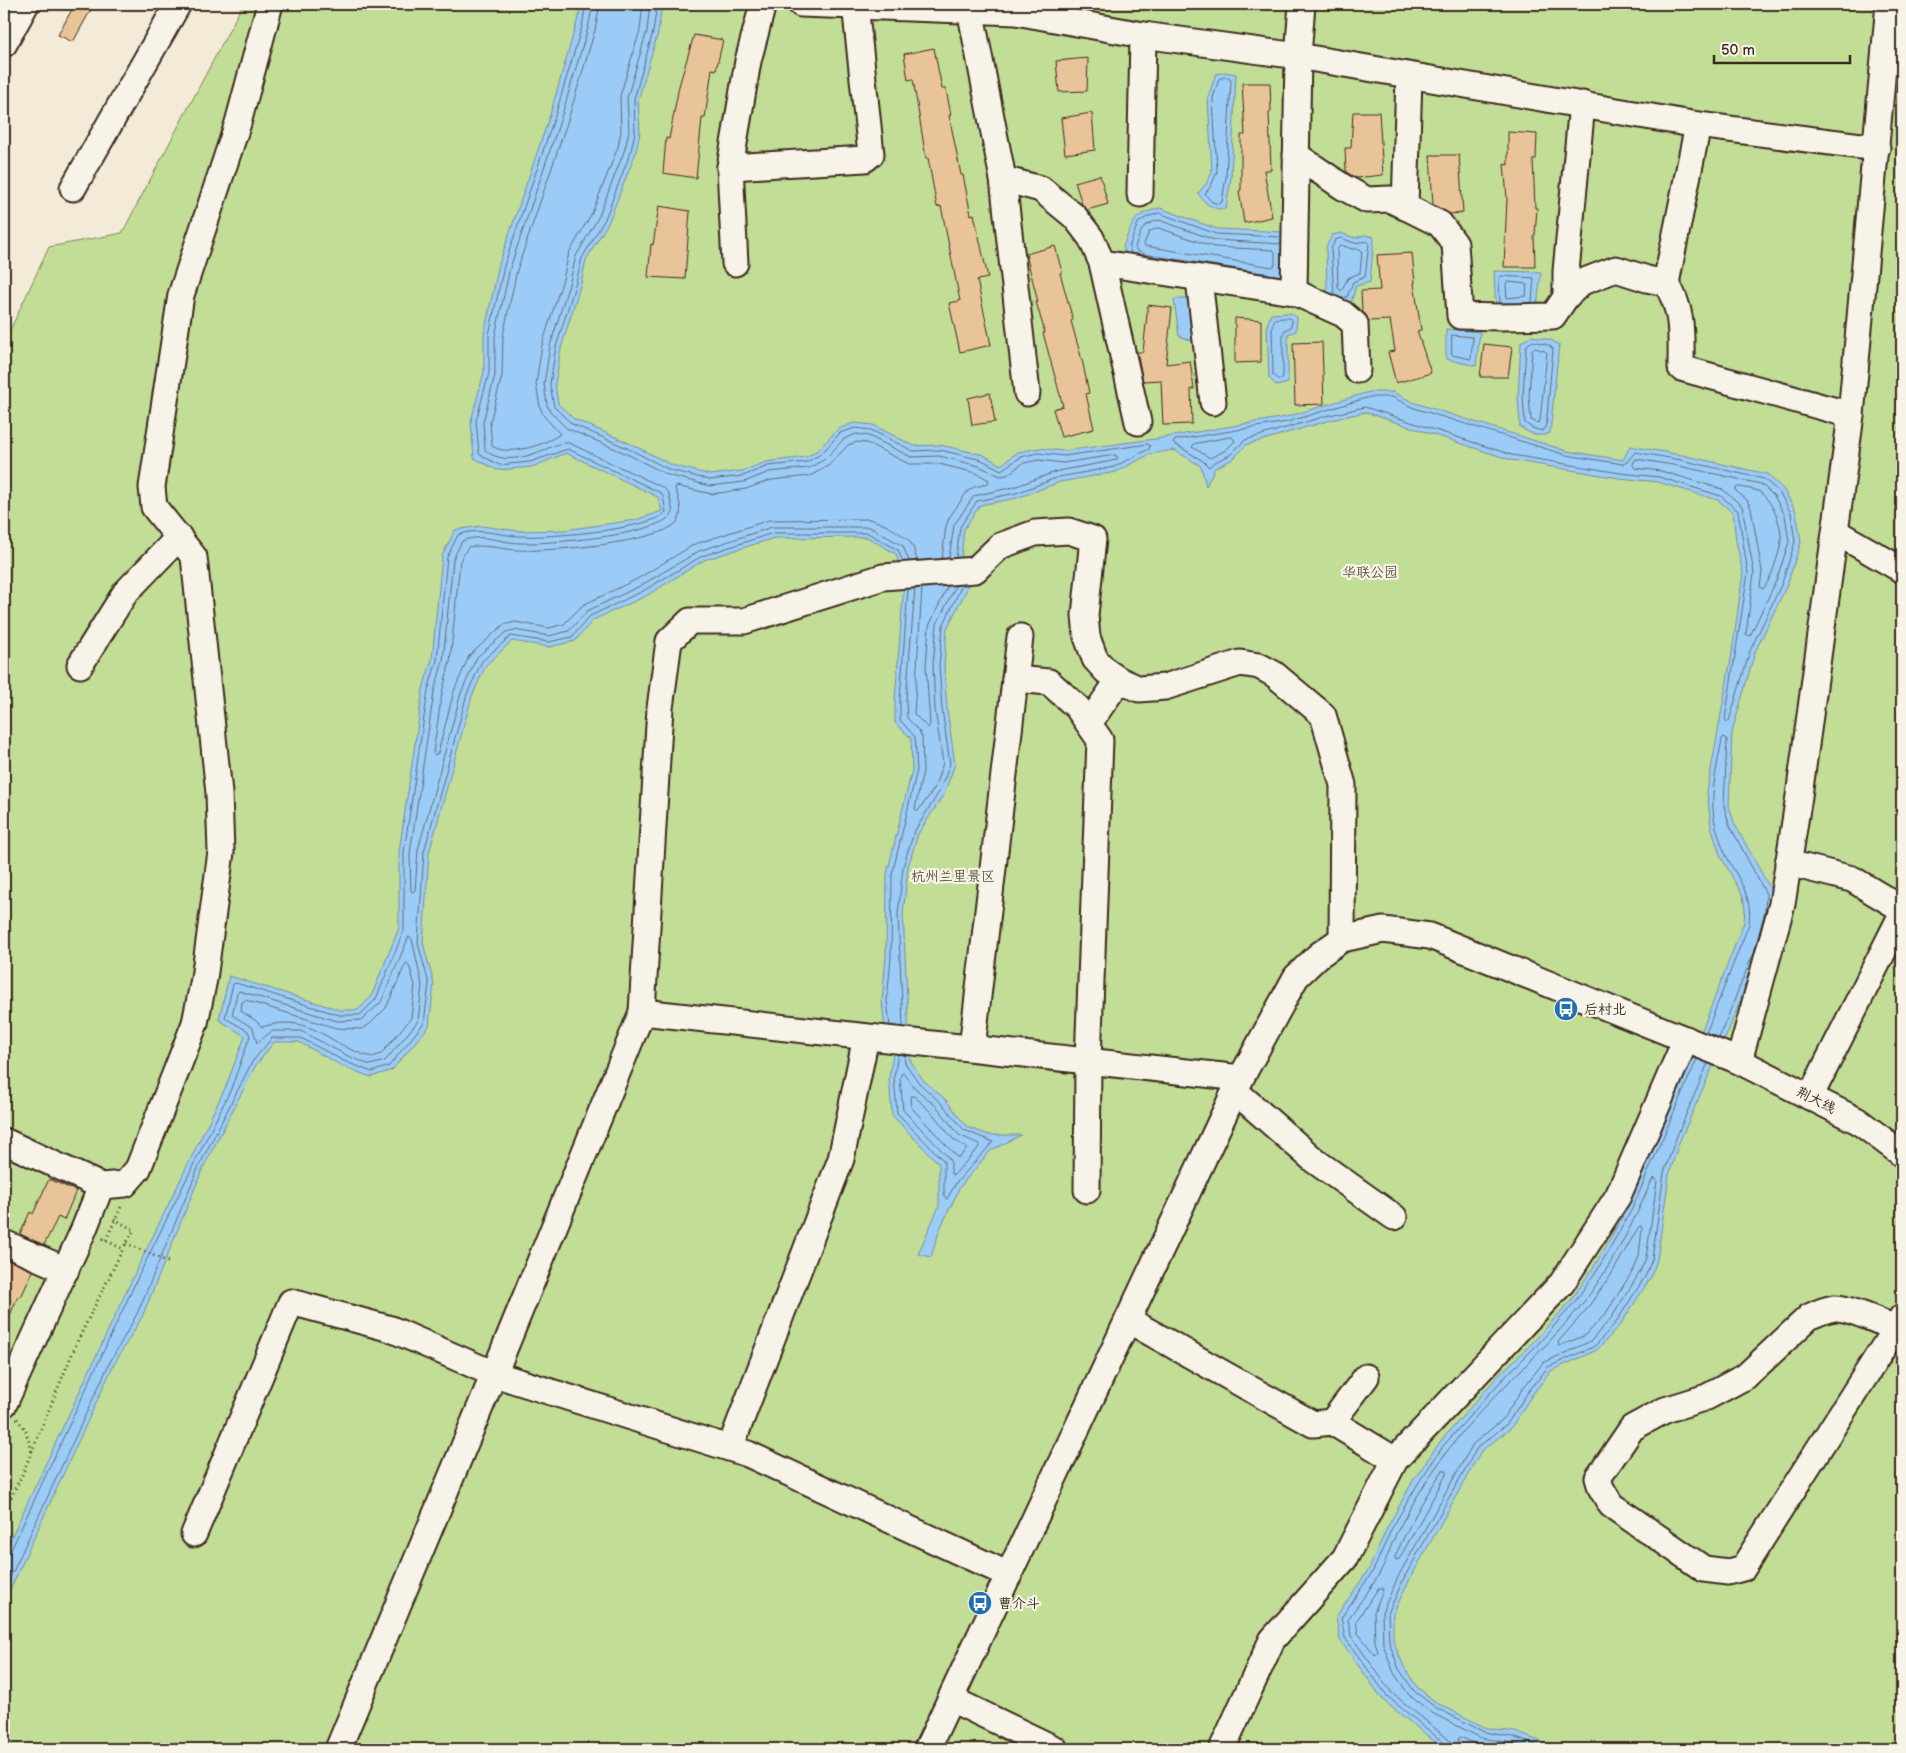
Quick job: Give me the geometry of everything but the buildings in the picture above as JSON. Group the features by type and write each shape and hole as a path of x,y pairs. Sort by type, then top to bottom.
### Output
{"street":[{"path":"4,44 26,4"},
{"path":"73,188 178,4"},
{"path":"4,1141 101,1186 125,1184 138,1169 195,1023 204,979 221,852 219,793 194,557 154,507 152,487 182,295 238,123 270,4"},
{"path":"735,263 730,167 736,122 748,61 763,4"},
{"path":"801,4 970,10 1015,8 1143,35 1298,56 1698,125 1877,148"},
{"path":"1294,292 1298,56 1302,4"},
{"path":"1732,1058 1782,904 1851,415 1889,4"},
{"path":"730,167 865,160 871,154 855,5"},
{"path":"970,10 1003,179 1027,393"},
{"path":"1140,194 1143,35"},
{"path":"1405,207 1409,76"},
{"path":"1566,297 1566,271 1582,104"},
{"path":"1698,125 1666,283 1675,297 1680,319 1681,368 1851,415"},
{"path":"1296,155 1343,188 1368,200 1390,199 1440,224 1455,244 1460,316 1553,316 1566,297 1582,282 1616,269 1646,279 1666,283"},
{"path":"1003,179 1041,189 1075,217 1091,238 1102,263 1138,422"},
{"path":"1102,263 1294,292 1343,314 1355,324 1356,370"},
{"path":"1199,278 1213,402"},
{"path":"338,1749 642,1012 660,708 669,641 690,622 744,621 883,578 976,570 1000,546 1035,533 1069,532 1093,538 1085,616 1087,637 1096,658 1106,671 1119,680 1139,689 1165,687 1240,663 1259,666 1274,674 1323,715 1343,784 1342,940"},
{"path":"1836,532 1902,570"},
{"path":"80,665 126,593 179,536"},
{"path":"972,1048 1020,637"},
{"path":"1015,679 1050,682 1077,707 1100,740 1088,1061 1087,1190"},
{"path":"1089,723 1119,680"},
{"path":"1788,863 1852,879 1902,908"},
{"path":"1810,1097 1902,914"},
{"name":"荆大线","path":"927,1749 1238,1084 1296,977 1319,955 1342,940 1383,930 1430,936 1732,1058 1858,1121 1902,1154"},
{"path":"642,1012 1088,1061 1238,1084 1315,1161 1394,1217"},
{"path":"730,1448 841,1159 866,1037"},
{"path":"1222,1749 1272,1640 1345,1558 1395,1460 1562,1283 1618,1196 1686,1039"},
{"path":"8,1410 101,1186"},
{"path":"4,1243 66,1270"},
{"path":"194,1534 291,1302 391,1329 494,1374 748,1454 1009,1575"},
{"path":"1838,1307 1887,1325 1899,1323 1743,1568 1728,1572 1704,1569 1612,1504 1601,1488 1598,1478 1632,1428 1666,1410 1706,1397 1746,1376 1809,1317 1822,1310 1838,1307"},
{"path":"1128,1320 1313,1424 1332,1422 1395,1460"},
{"path":"1332,1422 1366,1377"},
{"path":"951,1699 1055,1749"}],"path":[{"path":"4,1510 32,1452 77,1342 134,1230 114,1219"},
{"path":"84,1229 123,1249"},
{"path":"126,1243 170,1263"},
{"path":"8,1410 20,1420 26,1429 32,1452"}],"green space":[{"name":"杭州兰里景区","path":"243,4 1902,4 1902,1749 4,1749 4,343 49,247 122,233"}],"water":[{"path":"582,4 662,4 658,33 638,100 640,132 636,152 609,221 586,260 561,348 555,384 558,404 574,419 629,443 672,465 710,475 742,471 766,462 806,457 818,450 838,429 854,423 873,425 914,446 940,445 984,455 1001,465 1018,452 1039,448 1063,451 1155,439 1286,417 1369,392 1393,392 1415,403 1567,451 1623,460 1630,446 1682,455 1767,474 1783,489 1796,511 1801,542 1787,585 1755,652 1732,732 1729,806 1734,823 1772,892 1770,912 1760,951 1728,1032 1678,1145 1669,1175 1657,1260 1651,1277 1621,1324 1597,1350 1551,1371 1532,1395 1511,1428 1481,1451 1410,1579 1393,1614 1393,1640 1404,1667 1417,1687 1437,1703 1486,1728 1515,1732 1561,1749 1444,1749 1384,1701 1340,1640 1336,1617 1369,1569 1387,1528 1414,1479 1440,1442 1496,1378 1536,1339 1571,1300 1595,1265 1628,1207 1678,1092 1744,922 1743,896 1720,855 1711,826 1707,792 1732,653 1743,573 1736,541 1733,513 1718,500 1658,482 1619,478 1511,460 1365,412 1246,445 1233,459 1215,468 1206,486 1201,466 1174,450 1150,454 1116,472 1060,482 1017,498 980,505 964,529 961,557 968,587 947,628 944,665 947,709 955,764 944,794 918,834 908,867 903,914 910,1060 923,1080 946,1100 967,1127 989,1135 1021,1135 990,1151 960,1187 940,1229 931,1257 918,1254 939,1206 939,1164 892,1115 889,1078 894,1047 884,1022 882,1001 886,956 887,874 912,770 911,738 895,723 904,583 896,554 867,537 774,538 704,560 646,596 593,620 575,641 549,647 512,641 486,665 472,696 429,853 423,943 434,984 429,1026 392,1070 371,1077 342,1066 299,1042 274,1042 256,1065 203,1168 142,1317 113,1366 4,1603 4,1553 135,1273 226,1086 245,1036 219,1020 229,976 340,1010 358,1010 371,997 399,928 399,852 423,689 432,659 442,556 455,530 481,526 519,531 564,530 636,520 662,511 658,497 566,453 532,467 497,470 474,458 471,421 484,372 484,334 499,264 550,115"},
{"path":"1225,72 1236,74 1231,178 1226,209 1221,209 1209,206 1198,193 1206,184 1212,172 1208,97 1216,74"},
{"path":"1160,208 1217,229 1287,232 1290,289 1128,258 1123,247 1135,221 1144,214"},
{"path":"1341,233 1355,238 1365,235 1374,237 1370,282 1356,286 1351,303 1330,301 1327,290 1326,247 1332,235"},
{"path":"1494,271 1541,272 1537,307 1496,311"},
{"path":"1174,299 1198,299 1195,342 1179,336"},
{"path":"1290,313 1297,317 1296,331 1288,334 1288,383 1277,386 1269,378 1267,325 1271,314"},
{"path":"1446,329 1480,332 1476,366 1446,359"},
{"path":"1532,336 1551,340 1559,345 1550,433 1542,435 1531,433 1520,427 1518,396 1521,342"}],"place":[{"name":"后村北","path":"1566,1009"},
{"name":"曹介斗","path":"980,1603"}],"park label":[{"name":"华联公园","path":"1370,572"}]}
